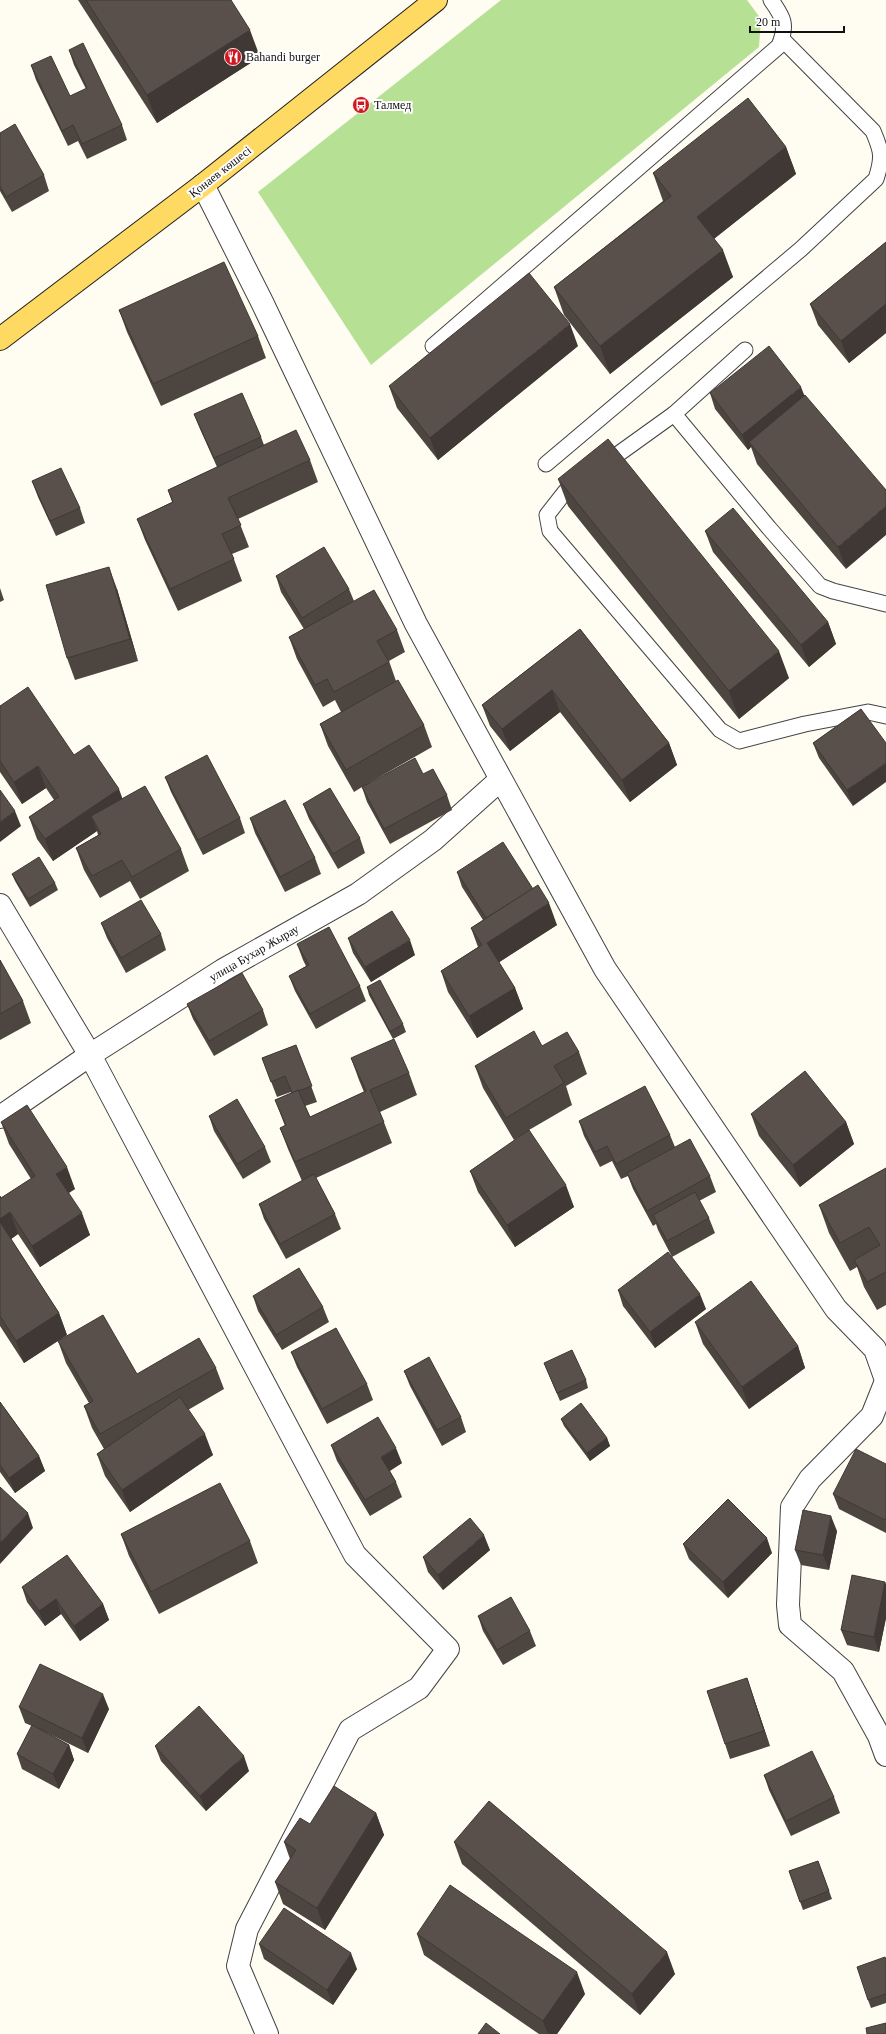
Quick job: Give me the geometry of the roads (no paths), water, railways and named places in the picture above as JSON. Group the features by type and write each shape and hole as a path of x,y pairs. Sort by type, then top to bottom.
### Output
{"main road":[{"name":"Қонаев көшесі","path":"0,339 203,185 436,0"}],"street":[{"path":"203,185 265,307 416,624 500,780 605,969 836,1309 875,1349 886,1381 872,1416 810,1479 792,1507 788,1606 790,1625 843,1671 879,1736 886,1755"},
{"name":"улица Бухар Жырау","path":"0,1117 90,1055 223,970 358,894 433,840 500,780"},
{"path":"0,905 90,1055 355,1555 448,1648 419,1688 350,1730 247,1929 238,1966 267,2034"}],"lane":[{"path":"432,346 779,46 782,39 784,18 771,0"},
{"path":"546,464 802,249 876,179 883,163 881,149 873,131 782,39"},
{"path":"745,350 674,414 565,492 547,515 550,531 720,730 739,741 805,724 868,712 886,716"},
{"path":"674,414 769,528 820,586 832,591 886,604"}],"place":[{"name":"Bahandi burger","path":"233,57"},
{"name":"Талмед","path":"361,105"}]}
